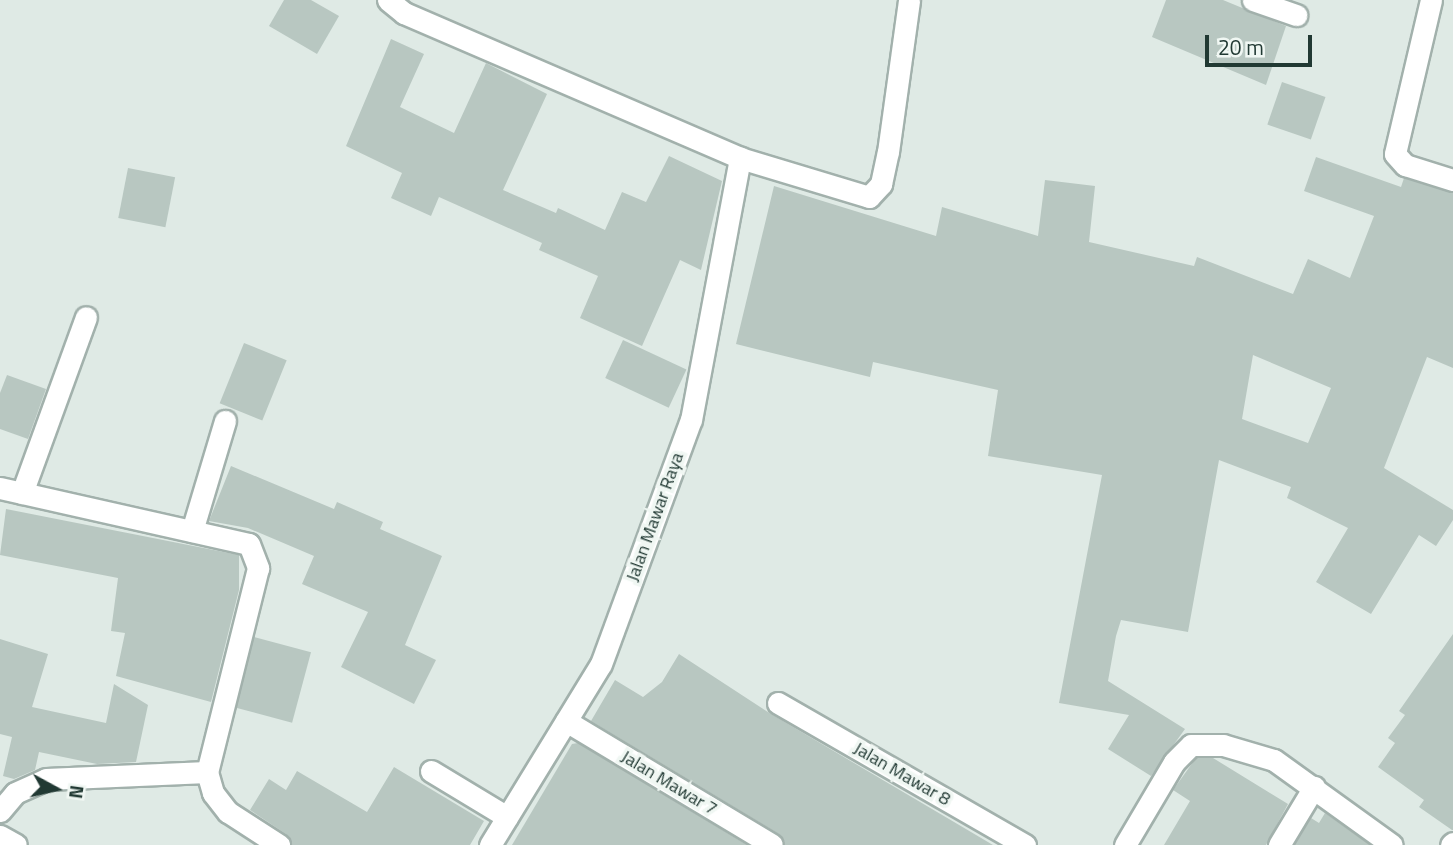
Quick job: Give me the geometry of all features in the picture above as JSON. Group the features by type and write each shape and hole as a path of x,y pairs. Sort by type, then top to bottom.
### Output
{"street":[{"path":"388,0 404,13 740,158 874,195 887,152 909,0"},
{"path":"1254,0 1296,15"},
{"path":"1431,0 1395,154 1405,165 1453,180"},
{"name":"Jalan Mawar Raya","path":"490,845 601,664 691,420 740,158"},
{"path":"22,493 86,317"},
{"path":"192,531 225,421"},
{"path":"0,488 249,544 258,568 210,782 228,812 279,845"},
{"name":"Jalan Mawar 8","path":"778,703 1025,845"},
{"name":"Jalan Mawar 7","path":"566,721 772,845"},
{"path":"1125,845 1174,762 1191,745 1223,745 1275,760 1392,845"},
{"path":"431,771 507,817"},
{"path":"0,811 15,793 46,779 210,782"},
{"path":"1279,845 1314,787"},
{"path":"0,836 16,845"}],"building":[{"path":"284,0 311,0 339,16 317,54 269,26"},
{"path":"1166,0 1223,0 1286,26 1266,85 1152,37"},
{"path":"391,39 424,54 400,107 454,133 486,63 547,94 503,190 556,213 558,208 605,230 622,192 646,202 669,156 722,181 701,270 680,260 642,346 580,318 598,276 539,250 542,243 439,197 431,216 391,198 402,173 346,146"},
{"path":"1282,82 1325,97 1311,140 1267,125"},
{"path":"1316,157 1401,187 1404,178 1453,193 1453,368 1427,357 1384,468 1453,510 1453,520 1436,546 1419,535 1371,614 1316,582 1348,528 1287,498 1291,487 1219,460 1188,632 1121,620 1116,636 1108,681 1185,729 1151,776 1108,749 1129,715 1059,703 1102,475 988,456 998,390 873,362 870,377 736,344 774,186 936,236 942,207 1038,236 1045,180 1095,186 1089,242 1194,266 1197,257 1293,294 1308,259 1350,278 1374,216 1304,191","holes":["1253,355 1331,388 1308,443 1242,419"]},
{"path":"128,168 175,177 165,227 118,218"},
{"path":"623,340 686,370 669,408 605,378"},
{"path":"244,343 287,360 262,420 220,403"},
{"path":"7,375 46,389 28,439 0,429 0,393"},
{"path":"231,466 334,509 337,502 383,522 380,529 442,556 405,645 436,660 414,704 341,667 368,612 302,584 314,556 248,528 209,521"},
{"path":"6,509 239,555 239,590 211,702 116,676 125,633 111,631 118,578 0,555"},
{"path":"1453,634 1452,830 1419,807 1424,800 1378,767 1395,743 1388,738 1405,715 1399,711"},
{"path":"254,637 311,652 292,723 235,708"},
{"path":"0,639 48,654 32,707 106,723 114,684 148,705 136,762 97,764 39,752 35,770 14,779 3,776 12,737 0,734"},
{"path":"679,654 771,714 993,845 785,845 779,834 591,721 615,680 643,697 662,682"},
{"path":"578,743 747,845 512,845 572,744"},
{"path":"1196,758 1213,758 1288,804 1266,845 1164,845 1190,801 1173,790"},
{"path":"394,767 484,821 470,845 292,845 286,834 250,810 269,779 286,790 297,771 367,812"},
{"path":"1325,813 1370,845 1294,845 1311,818 1319,823"}]}
